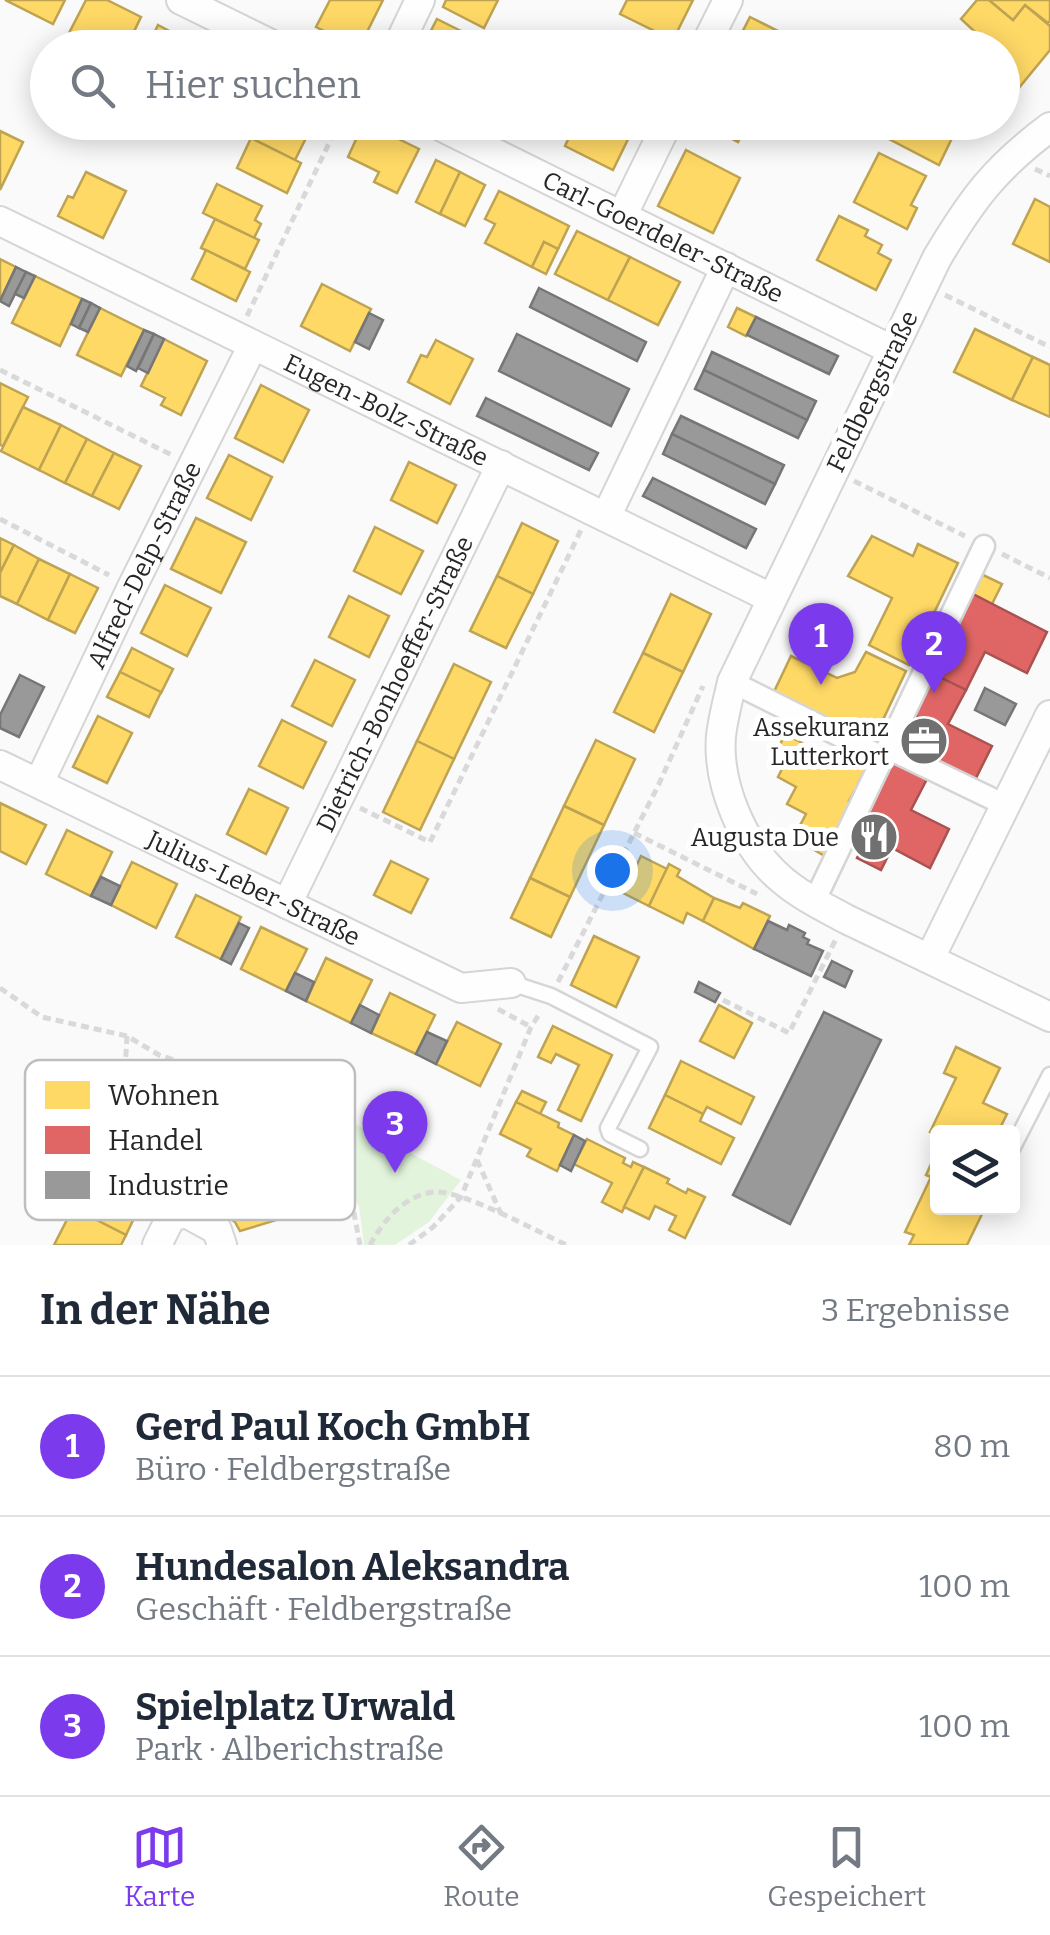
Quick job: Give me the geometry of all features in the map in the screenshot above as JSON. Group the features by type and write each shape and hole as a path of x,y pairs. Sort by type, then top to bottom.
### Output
{"street":[{"path":"182,0 243,30"},
{"path":"406,30 420,0"},
{"path":"713,30 728,0"},
{"name":"Feldbergstraße","path":"1050,127 1010,157 971,200 925,284 770,598 719,680 726,788 747,836 778,876 846,919 1050,1016"},
{"name":"Carl-Goerdeler-Straße","path":"468,140 892,350"},
{"path":"622,216 659,140"},
{"name":"Eugen-Bolz-Straße","path":"0,221 770,598"},
{"path":"598,513 726,267"},
{"name":"Alfred-Delp-Straße","path":"39,783 193,465 245,341"},
{"name":"Dietrich-Bonhoeffer-Straße","path":"287,904 501,465"},
{"path":"814,902 984,546"},
{"path":"719,680 1006,805"},
{"path":"930,958 1050,714"},
{"name":"Julius-Leber-Straße","path":"0,765 461,988 511,983"},
{"path":"157,1245 170,1220"},
{"path":"198,1220 217,1230 222,1245"}],"lane":[{"path":"511,983 551,996 650,1046 608,1128 610,1134 640,1149"},
{"path":"1020,1134 1050,1076"}],"path":[{"path":"245,341 331,140"},
{"path":"925,284 1050,346"},
{"path":"0,370 193,465"},
{"path":"833,471 1050,578"},
{"path":"339,798 430,842 598,513"},
{"path":"0,519 132,586"},
{"path":"408,1245 461,1197 531,1027 719,680"},
{"path":"634,833 758,894 778,876"},
{"path":"723,1000 789,1033 846,919"},
{"path":"0,988 42,1017 127,1036 174,1060"},
{"path":"126,1060 127,1036"},
{"path":"476,1158 502,1216"},
{"path":"370,1245 388,1216 413,1199 434,1192 461,1197 568,1245"},
{"path":"355,1219 360,1245"}],"green space":[{"path":"355,1124 461,1180 429,1222 395,1245 364,1245 355,1198"}],"building: Wohnen":[{"path":"5,0 65,0 53,24"},
{"path":"86,0 107,0 141,17 135,30 71,30"},
{"path":"330,0 383,0 368,30 316,27"},
{"path":"446,0 498,0 484,28 443,7"},
{"path":"627,0 693,0 678,30 653,30 620,14"},
{"path":"977,0 989,0 1013,20 1025,5 1050,26 1050,50 1020,87 1020,30 973,30 961,19"},
{"path":"989,0 1050,0 1050,21 1025,5 1013,20"},
{"path":"750,17 776,30 743,30"},
{"path":"437,19 459,30 431,30"},
{"path":"0,131 23,142 0,190"},
{"path":"250,140 301,163 287,193 237,168"},
{"path":"256,140 305,140 295,160"},
{"path":"356,140 401,140 419,149 397,193 374,182 379,172 348,157"},
{"path":"568,140 628,140 613,170 565,146"},
{"path":"891,140 951,140 939,165"},
{"path":"686,150 740,178 713,233 658,206"},
{"path":"879,153 926,176 911,205 917,208 907,229 854,202"},
{"path":"436,160 460,172 440,214 416,202"},
{"path":"86,172 126,191 103,238 58,216"},
{"path":"460,172 485,185 465,226 440,214"},
{"path":"217,184 262,206 255,220 261,224 254,238 203,213"},
{"path":"499,191 569,226 558,249 544,242 532,267 485,243 495,224 485,219"},
{"path":"1035,199 1050,207 1050,262 1013,244"},
{"path":"839,216 868,230 865,236 882,245 878,253 891,260 876,290 817,260"},
{"path":"215,219 259,240 245,269 201,248"},
{"path":"577,231 630,257 608,300 555,274"},
{"path":"544,242 558,249 546,274 532,267"},
{"path":"206,250 250,272 236,301 192,279"},
{"path":"630,257 680,282 658,325 608,300"},
{"path":"0,259 16,267 0,301"},
{"path":"35,276 82,299 60,346 12,323"},
{"path":"322,284 371,309 350,351 301,326"},
{"path":"100,308 144,330 121,376 77,355"},
{"path":"737,308 756,317 746,336 728,327"},
{"path":"975,329 1033,357 1012,400 954,372"},
{"path":"164,339 207,361 181,415 161,405 165,398 141,386"},
{"path":"436,340 473,359 450,404 408,382 421,355 427,357"},
{"path":"1033,357 1050,365 1050,417 1012,400"},
{"path":"0,383 28,397 3,446 0,445"},
{"path":"261,385 309,410 283,462 235,438"},
{"path":"23,407 61,425 39,470 1,451"},
{"path":"61,425 87,439 65,483 39,470"},
{"path":"87,439 114,453 92,496 65,483"},
{"path":"114,453 141,466 119,509 92,496"},
{"path":"229,455 272,477 251,520 207,498"},
{"path":"409,462 456,485 437,523 391,500"},
{"path":"196,518 246,542 221,593 171,569"},
{"path":"522,523 558,541 533,594 497,576"},
{"path":"375,527 423,551 401,594 354,571"},
{"path":"872,536 913,556 918,544 958,563 909,665 869,645 892,598 848,576"},
{"path":"0,538 14,545 0,573"},
{"path":"14,545 39,559 17,604 0,596 0,573"},
{"path":"39,559 70,574 48,620 17,604"},
{"path":"70,574 98,588 75,633 48,620"},
{"path":"981,574 1002,584 992,604 971,593"},
{"path":"497,576 533,594 506,648 470,631"},
{"path":"165,585 211,608 187,656 141,633"},
{"path":"671,594 711,614 683,672 643,653"},
{"path":"349,596 389,616 369,657 329,637"},
{"path":"132,648 173,669 161,693 120,672"},
{"path":"866,652 906,671 872,743 772,696 791,656 837,678 855,672"},
{"path":"643,653 683,672 654,732 614,712"},
{"path":"315,660 355,680 332,726 292,706"},
{"path":"454,664 491,682 454,759 417,741"},
{"path":"120,672 161,692 149,717 107,697"},
{"path":"98,716 132,733 107,783 73,767"},
{"path":"282,720 326,742 303,788 259,766"},
{"path":"785,734 831,758 839,742 877,762 869,777 863,774 858,784 864,787 860,795 854,792 849,801 855,804 828,858 811,848 815,840 797,831 806,814 787,804 796,787 778,777 788,757 777,751"},
{"path":"596,740 635,759 604,825 564,806"},
{"path":"417,741 454,759 420,830 383,812"},
{"path":"249,789 288,808 266,854 227,834"},
{"path":"0,803 46,825 26,864 0,851"},
{"path":"564,806 604,825 570,897 530,878"},
{"path":"67,830 112,852 91,896 46,874"},
{"path":"641,856 667,869 649,906 623,893"},
{"path":"391,861 428,879 411,913 374,895"},
{"path":"132,862 177,884 156,928 111,905"},
{"path":"669,864 680,870 677,876 714,898 703,921 687,913 683,923 649,906"},
{"path":"530,878 570,897 551,937 511,918"},
{"path":"196,895 241,917 221,959 176,937"},
{"path":"714,898 740,908 743,903 770,916 754,949 703,921"},
{"path":"261,927 307,949 286,991 241,969"},
{"path":"594,936 639,957 616,1007 571,985"},
{"path":"326,958 372,980 351,1023 306,1001"},
{"path":"390,993 435,1015 416,1054 371,1033"},
{"path":"719,1005 752,1023 734,1058 700,1041"},
{"path":"457,1022 501,1044 480,1086 436,1064"},
{"path":"553,1026 612,1055 581,1121 558,1110 579,1065 556,1054 551,1063 538,1057"},
{"path":"956,1047 1000,1068 983,1103 1007,1114 1002,1125 933,1125 956,1078 944,1073"},
{"path":"681,1061 754,1097 741,1124 707,1107 703,1114 665,1095"},
{"path":"522,1091 546,1102 540,1114 516,1102"},
{"path":"665,1095 703,1114 700,1121 734,1138 721,1164 649,1128"},
{"path":"516,1102 559,1123 558,1127 574,1135 557,1171 527,1156 531,1149 500,1134"},
{"path":"587,1139 625,1158 623,1163 631,1167 633,1162 644,1167 622,1212 602,1202 612,1183 574,1164"},
{"path":"644,1167 686,1193 688,1189 705,1197 685,1238 669,1230 676,1216 655,1206 649,1219 624,1207"},
{"path":"930,1179 930,1215 982,1215 967,1245 909,1245 914,1235 905,1232"},
{"path":"67,1220 97,1220 126,1235 121,1245 54,1245"},
{"path":"97,1220 133,1220 126,1235"},
{"path":"232,1220 277,1220 240,1231"}],"building: Handel":[{"path":"971,593 1047,632 1027,673 985,652 966,690 931,673"},
{"path":"931,673 966,690 948,724 992,746 974,782 911,750 926,721 910,713"},
{"path":"892,754 930,773 911,810 949,829 930,868 892,848 881,870 857,858 866,841 852,834"}],"building: Industrie":[{"path":"16,267 26,272 9,306 0,301"},
{"path":"26,272 35,276 24,298 15,294"},
{"path":"539,288 646,342 637,361 530,307"},
{"path":"82,299 91,303 79,328 71,324"},
{"path":"91,303 100,308 88,332 79,328"},
{"path":"369,313 383,320 369,349 355,342"},
{"path":"756,317 838,356 829,374 747,335"},
{"path":"144,330 154,334 136,371 127,366"},
{"path":"154,334 164,339 148,373 138,368"},
{"path":"517,334 629,389 611,426 499,371"},
{"path":"712,352 816,401 807,420 704,370"},
{"path":"704,370 807,420 798,438 695,389"},
{"path":"486,398 598,453 589,470 477,416"},
{"path":"681,416 784,465 775,484 672,434"},
{"path":"672,434 775,484 765,504 663,454"},
{"path":"653,478 756,529 746,548 643,496"},
{"path":"20,675 44,687 19,737 0,728 0,715"},
{"path":"985,688 1016,704 1005,725 975,710"},
{"path":"101,877 120,886 111,905 91,896"},
{"path":"768,921 805,933 807,944 823,951 811,976 754,949"},
{"path":"239,923 249,928 231,964 221,959"},
{"path":"832,961 852,971 845,987 824,977"},
{"path":"295,973 314,982 306,1001 286,991"},
{"path":"699,982 720,993 715,1002 695,992"},
{"path":"360,1005 379,1015 371,1033 351,1023"},
{"path":"824,1012 881,1040 790,1224 733,1195"},
{"path":"427,1032 447,1041 436,1064 416,1054"},
{"path":"574,1135 585,1141 571,1171 560,1165"}],"place":[{"name":"Gerd Paul Koch GmbH","path":"821,685"},
{"name":"Hundesalon Aleksandra","path":"934,693"},
{"name":"Assekuranz Lutterkort","path":"924,741"},
{"name":"Augusta Due","path":"874,837"},
{"name":"Spielplatz Urwald","path":"395,1173"}]}
